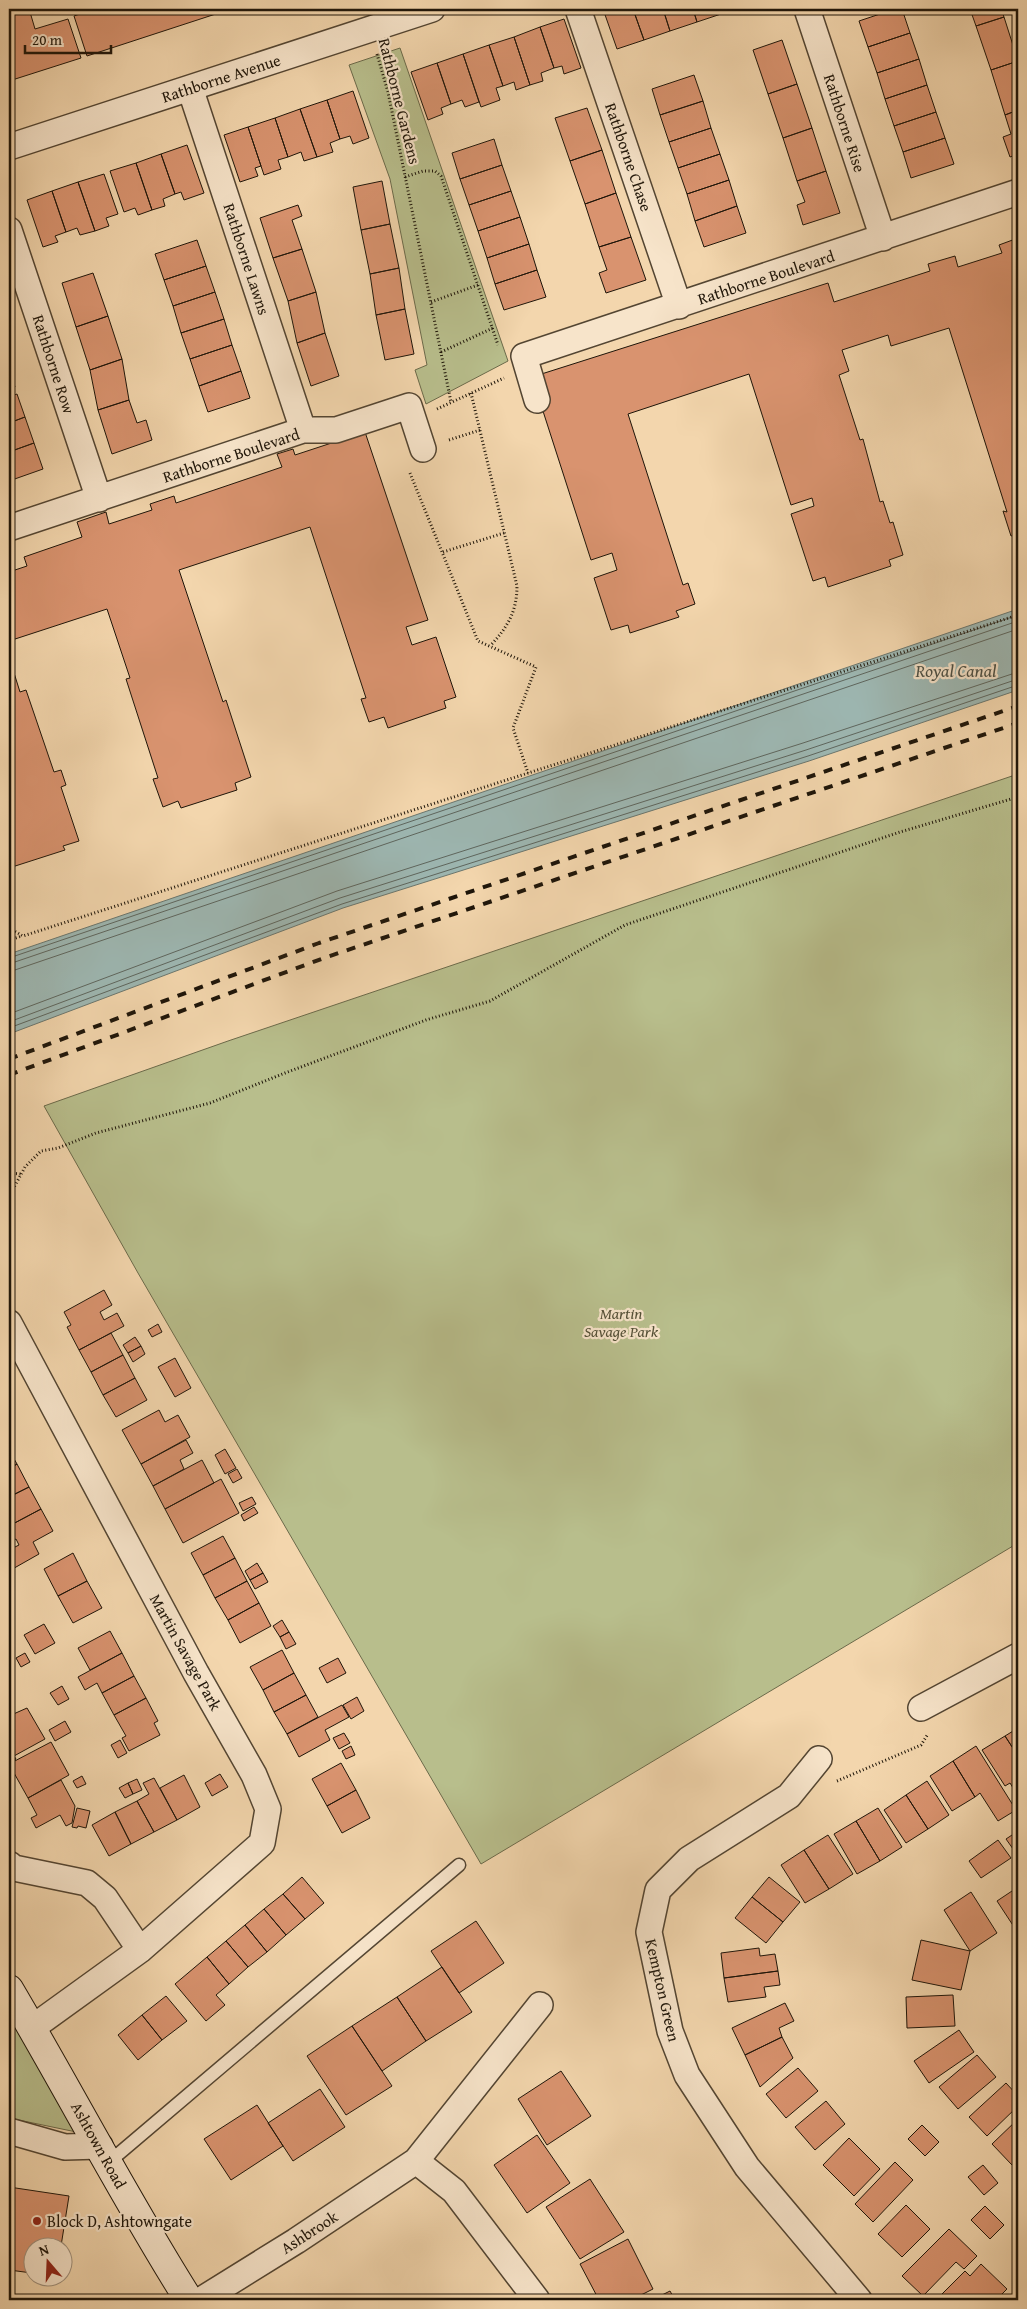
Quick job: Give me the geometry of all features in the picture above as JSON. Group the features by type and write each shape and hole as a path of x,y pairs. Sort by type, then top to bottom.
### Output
{"street":[{"name":"Rathborne Avenue","path":"9,147 190,88 373,22 432,9"},
{"name":"Rathborne Chase","path":"578,9 679,306"},
{"name":"Rathborne Rise","path":"807,9 883,238"},
{"name":"Rathborne Lawns","path":"190,88 303,430"},
{"name":"Rathborne Boulevard","path":"527,367 524,356 1018,192"},
{"name":"Rathborne Row","path":"9,230 99,499"},
{"path":"527,367 537,400"},
{"name":"Rathborne Boulevard","path":"9,528 303,430 336,430 409,406 414,419"},
{"path":"414,419 423,449"},
{"name":"Martin Savage Park","path":"9,1324 196,1673 254,1775 268,1809 262,1843 140,1950 32,2028"},
{"path":"926,1719 1018,1656"},
{"name":"Kempton Green","path":"819,1759 789,1796 689,1859 658,1890 649,1932 670,2031 687,2075 747,2167 859,2300"},
{"path":"9,1864 14,1868 88,1884 106,1898 140,1950"},
{"name":"Ashtown Road","path":"9,1989 105,2154 154,2245 189,2300"},
{"name":"Ashbrook","path":"201,2300 296,2242 416,2161 540,2005"},
{"path":"9,2131 65,2147 105,2154"},
{"path":"416,2161 454,2191 537,2300"}],"lane":[{"path":"105,2154 459,1865"}],"path":[{"path":"1015,9 1018,19"},
{"name":"Rathborne Gardens","path":"373,22 452,402"},
{"name":"Rathborne Gardens","path":"406,177 429,171 435,171 440,176 501,352"},
{"path":"431,302 478,285"},
{"path":"441,352 492,328"},
{"path":"414,419 527,367"},
{"path":"471,393 517,586 516,602 508,626 490,646"},
{"path":"480,430 403,455 478,641 536,666 513,728 528,773"},
{"path":"443,552 504,533"},
{"path":"9,940 1018,615"},
{"path":"9,1210 12,1191 21,1174 41,1151 58,1148 96,1133 210,1104 285,1073 426,1020 490,1001 625,925 900,832 1018,797"},
{"path":"9,928 23,936"},
{"path":"9,1173 21,1174"},
{"path":"832,1783 921,1745 926,1719"}],"green space":[{"path":"400,48 508,361 426,404 415,370 427,365 390,179 349,65"},
{"name":"Martin Savage Park","path":"1018,774 1018,1543 481,1864 138,1273 44,1106 228,1041"},
{"path":"9,2016 86,2134 9,2118"}],"water":[{"name":"Royal Canal","path":"1018,609 1018,690 809,761 343,908 9,1034 9,954"}],"building":[{"path":"10,9 41,9 30,12 35,29 68,19 81,58 9,81 9,17 12,16"},
{"path":"94,9 231,9 87,56 74,16"},
{"path":"603,9 633,9 644,40 617,49"},
{"path":"633,9 663,9 670,31 644,40"},
{"path":"663,9 693,9 697,22 670,31"},
{"path":"693,9 722,9 724,13 697,22"},
{"path":"895,9 902,9 910,33 868,47 859,21"},
{"path":"970,9 1001,9 1004,17 976,26"},
{"path":"1004,17 1018,61 991,70 976,26"},
{"path":"564,19 581,68 564,74 562,66 554,68 540,27"},
{"path":"540,27 554,68 541,73 543,81 530,85 514,37"},
{"path":"910,33 919,59 877,73 868,47"},
{"path":"514,37 530,85 516,90 514,82 503,86 489,45"},
{"path":"782,40 797,84 768,94 753,50"},
{"path":"489,45 503,86 496,88 500,100 481,107 463,54"},
{"path":"463,54 479,102 465,107 462,100 451,104 437,63"},
{"path":"919,59 927,85 885,99 877,73"},
{"path":"1018,61 1018,110 1005,115 991,70"},
{"path":"437,63 451,104 441,108 443,114 428,120 411,72"},
{"path":"694,75 703,101 660,115 652,89"},
{"path":"797,84 812,128 783,138 768,94"},
{"path":"927,85 936,112 894,126 885,99"},
{"path":"353,91 369,138 353,144 350,136 340,139 327,100"},
{"path":"327,100 340,139 330,143 333,152 317,157 300,109"},
{"path":"703,101 711,128 669,142 660,115"},
{"path":"587,108 602,150 570,161 555,118"},
{"path":"300,109 317,157 304,161 301,152 288,157 275,118"},
{"path":"1018,110 1018,154 1010,157 1003,137 1011,134 1005,115"},
{"path":"936,112 945,138 903,152 894,126"},
{"path":"275,118 288,157 278,160 281,169 264,175 248,127"},
{"path":"248,127 261,166 255,168 258,176 240,182 224,135"},
{"path":"711,128 720,154 678,168 669,142"},
{"path":"812,128 826,171 797,181 783,138"},
{"path":"945,138 954,164 911,178 903,152"},
{"path":"494,139 502,165 460,179 452,153"},
{"path":"187,145 204,193 184,200 181,192 175,194 161,154"},
{"path":"602,150 616,193 585,204 570,161"},
{"path":"161,154 175,194 163,199 165,206 152,210 136,163"},
{"path":"720,154 729,180 687,194 678,168"},
{"path":"136,163 152,210 138,215 135,208 124,212 110,171"},
{"path":"502,165 511,191 469,205 460,179"},
{"path":"826,171 840,213 803,225 797,205 805,202 797,181"},
{"path":"104,174 118,214 106,218 109,226 95,231 78,182"},
{"path":"729,180 737,206 695,221 687,194"},
{"path":"382,181 390,224 361,230 353,187"},
{"path":"78,182 95,231 80,235 77,228 66,232 52,191"},
{"path":"52,191 66,232 55,236 58,242 43,247 27,200"},
{"path":"511,191 520,217 478,231 469,205"},
{"path":"616,193 631,237 599,247 585,204"},
{"path":"298,205 302,216 292,220 302,249 273,258 260,218"},
{"path":"737,206 746,233 704,247 695,221"},
{"path":"520,217 529,244 487,258 478,231"},
{"path":"390,224 399,268 370,274 361,230"},
{"path":"631,237 646,280 606,293 599,273 607,270 599,247"},
{"path":"1018,238 1018,534 1011,536 1003,511 1007,512 949,328 891,346 888,335 842,350 849,371 839,375 860,440 863,439 880,502 883,501 890,523 893,522 903,555 889,560 891,566 828,587 825,577 813,581 791,514 814,506 812,498 791,505 749,374 628,414 683,585 688,583 695,604 676,611 679,617 630,633 628,625 611,630 594,578 617,570 612,553 591,560 532,377 828,283 834,302 930,271 928,264 955,256 958,267 1002,253 999,245"},
{"path":"197,240 206,266 164,280 155,254"},
{"path":"529,244 537,270 495,284 487,258"},
{"path":"302,249 316,292 288,301 273,258"},
{"path":"206,266 215,292 173,306 164,280"},
{"path":"399,268 405,309 376,315 370,274"},
{"path":"537,270 546,297 504,310 495,284"},
{"path":"93,273 108,316 76,327 62,283"},
{"path":"215,292 224,319 181,333 173,306"},
{"path":"316,292 325,333 297,343 288,301"},
{"path":"405,309 414,354 385,360 376,315"},
{"path":"108,316 122,359 90,370 76,327"},
{"path":"224,319 232,345 190,359 181,333"},
{"path":"325,333 339,376 311,386 297,343"},
{"path":"232,345 241,371 199,386 190,359"},
{"path":"122,359 129,400 98,410 90,370"},
{"path":"9,367 15,387 9,389"},
{"path":"241,371 250,398 208,412 199,386"},
{"path":"17,394 25,417 9,423 9,397"},
{"path":"129,400 137,423 146,420 152,440 112,454 98,410"},
{"path":"25,417 34,443 9,452 9,423"},
{"path":"365,432 428,620 406,627 412,645 436,637 456,697 444,701 446,708 388,728 384,717 369,722 361,699 366,698 310,527 179,570 223,702 226,700 251,777 235,783 237,790 181,808 178,801 163,807 153,779 158,778 126,679 130,678 107,609 9,641 9,572 27,566 24,557 82,537 77,522 106,512 109,524 152,510 150,504 174,496 176,503 282,467 277,454 293,449 295,455"},
{"path":"34,443 43,469 9,481 9,452"},
{"path":"9,657 20,692 26,690 54,772 61,770 66,785 61,787 79,841 63,846 65,850 9,868"},
{"path":"104,1290 112,1305 100,1312 104,1320 117,1313 124,1326 79,1350 67,1327 71,1325 64,1312"},
{"path":"158,1324 162,1332 152,1337 148,1330"},
{"path":"111,1333 123,1355 91,1372 79,1350"},
{"path":"135,1337 141,1346 128,1353 123,1345"},
{"path":"141,1346 145,1354 133,1362 128,1353"},
{"path":"123,1355 135,1378 103,1395 91,1372"},
{"path":"175,1358 191,1388 175,1397 158,1367"},
{"path":"135,1378 147,1400 116,1417 103,1395"},
{"path":"159,1410 165,1422 178,1415 190,1437 141,1464 122,1430"},
{"path":"186,1440 193,1453 180,1460 184,1469 153,1486 141,1464"},
{"path":"225,1449 236,1468 225,1474 215,1455"},
{"path":"9,1450 17,1464 9,1469"},
{"path":"202,1460 214,1483 165,1509 153,1486"},
{"path":"17,1464 29,1487 9,1497 9,1469"},
{"path":"237,1469 242,1478 233,1483 228,1474"},
{"path":"221,1479 239,1513 183,1543 165,1509"},
{"path":"29,1487 41,1509 9,1526 9,1497"},
{"path":"252,1497 256,1504 243,1511 239,1503"},
{"path":"254,1507 258,1513 244,1521 241,1515"},
{"path":"41,1509 53,1531 33,1542 39,1554 9,1571 9,1550 19,1545 16,1539 9,1542 9,1526"},
{"path":"223,1536 235,1558 203,1575 191,1553"},
{"path":"73,1553 87,1581 58,1596 44,1569"},
{"path":"235,1558 247,1581 215,1598 203,1575"},
{"path":"257,1563 263,1573 250,1580 245,1571"},
{"path":"263,1573 268,1582 255,1589 250,1580"},
{"path":"87,1581 102,1608 73,1623 58,1596"},
{"path":"247,1581 259,1603 228,1620 215,1598"},
{"path":"259,1603 271,1626 240,1643 228,1620"},
{"path":"282,1620 289,1632 280,1637 273,1626"},
{"path":"44,1624 55,1643 35,1654 24,1635"},
{"path":"110,1631 122,1653 90,1670 78,1648"},
{"path":"289,1632 296,1644 286,1649 280,1637"},
{"path":"282,1650 294,1673 263,1690 250,1667"},
{"path":"25,1653 30,1662 21,1667 16,1658"},
{"path":"122,1653 134,1676 102,1693 97,1683 85,1690 78,1677"},
{"path":"338,1658 346,1673 327,1683 319,1668"},
{"path":"294,1673 306,1695 274,1712 263,1690"},
{"path":"134,1676 146,1698 114,1715 102,1693"},
{"path":"62,1686 69,1699 58,1705 50,1693"},
{"path":"306,1695 318,1717 287,1734 274,1712"},
{"path":"357,1697 364,1711 351,1719 343,1705"},
{"path":"146,1698 158,1721 154,1723 160,1735 129,1751 122,1738 126,1736 114,1715"},
{"path":"342,1705 349,1717 325,1730 330,1740 299,1757 287,1734"},
{"path":"27,1708 45,1739 14,1756 16,1759 9,1763 9,1716"},
{"path":"65,1721 71,1732 55,1741 49,1730"},
{"path":"1018,1728 1018,1756 1005,1736"},
{"path":"344,1733 350,1743 339,1749 333,1738"},
{"path":"1005,1736 1018,1756 1018,1796 1010,1783 1005,1786 982,1750"},
{"path":"120,1740 127,1753 118,1758 111,1745"},
{"path":"51,1742 69,1775 28,1798 9,1764"},
{"path":"351,1746 355,1755 346,1759 342,1751"},
{"path":"976,1746 1016,1810 998,1821 980,1793 975,1797 953,1761"},
{"path":"953,1761 975,1797 952,1811 930,1776"},
{"path":"341,1763 356,1790 327,1806 312,1779"},
{"path":"220,1774 228,1787 212,1796 205,1783"},
{"path":"184,1775 200,1807 177,1820 160,1788"},
{"path":"82,1776 86,1784 77,1788 73,1781"},
{"path":"154,1778 177,1820 154,1832 137,1801 149,1794 143,1783"},
{"path":"137,1779 142,1790 133,1794 128,1783"},
{"path":"61,1780 75,1806 72,1823 66,1826 60,1815 36,1828 31,1818 37,1815 28,1798"},
{"path":"927,1781 949,1815 928,1829 906,1795"},
{"path":"128,1783 133,1794 125,1798 119,1788"},
{"path":"356,1790 370,1818 342,1833 327,1806"},
{"path":"906,1795 928,1829 906,1843 884,1810"},
{"path":"137,1801 154,1832 131,1844 115,1812"},
{"path":"77,1808 90,1811 86,1828 72,1827"},
{"path":"878,1808 902,1847 880,1861 856,1821"},
{"path":"115,1812 131,1844 109,1856 92,1825"},
{"path":"856,1821 880,1861 857,1874 834,1834"},
{"path":"1018,1831 1018,1856 1006,1839"},
{"path":"828,1835 853,1874 829,1889 804,1850"},
{"path":"998,1840 1011,1858 981,1878 969,1861"},
{"path":"804,1850 829,1889 805,1903 781,1865"},
{"path":"302,1877 324,1903 305,1919 283,1894"},
{"path":"769,1877 800,1902 783,1922 752,1897"},
{"path":"1018,1887 1018,1933 997,1901"},
{"path":"971,1892 997,1933 970,1951 944,1910"},
{"path":"283,1894 305,1919 286,1935 264,1909"},
{"path":"752,1897 783,1922 766,1943 735,1918"},
{"path":"264,1909 286,1935 267,1952 245,1925"},
{"path":"476,1921 504,1963 459,1993 431,1951"},
{"path":"245,1925 267,1952 248,1967 226,1941"},
{"path":"921,1940 970,1951 961,1990 912,1980"},
{"path":"226,1941 248,1967 229,1984 207,1957"},
{"path":"759,1948 760,1956 775,1954 778,1971 724,1978 721,1953"},
{"path":"207,1957 229,1984 216,1995 225,2005 206,2021 175,1984"},
{"path":"442,1967 472,2012 426,2041 397,1997"},
{"path":"778,1971 780,1985 764,1987 766,1997 728,2002 724,1978"},
{"path":"953,1995 955,2026 907,2028 906,1997"},
{"path":"166,1996 187,2021 162,2040 142,2015"},
{"path":"397,1997 426,2041 382,2071 352,2026"},
{"path":"785,2003 794,2021 779,2028 782,2037 745,2055 732,2028"},
{"path":"142,2015 162,2040 138,2060 118,2035"},
{"path":"352,2026 392,2086 346,2115 307,2056"},
{"path":"959,2030 974,2052 929,2083 914,2061"},
{"path":"782,2037 793,2058 760,2087 745,2055"},
{"path":"977,2055 996,2077 958,2109 939,2087"},
{"path":"798,2068 818,2091 786,2118 766,2094"},
{"path":"561,2071 591,2116 547,2145 518,2099"},
{"path":"1006,2083 1018,2096 1018,2106 987,2136 969,2117"},
{"path":"320,2089 345,2127 293,2161 268,2123"},
{"path":"826,2101 845,2124 815,2150 795,2127"},
{"path":"257,2105 283,2146 231,2180 204,2139"},
{"path":"1018,2119 1018,2159 1012,2165 992,2144"},
{"path":"922,2125 939,2142 925,2156 908,2139"},
{"path":"537,2135 570,2183 527,2213 494,2165"},
{"path":"849,2138 880,2169 854,2196 823,2165"},
{"path":"895,2162 913,2180 873,2222 855,2204"},
{"path":"983,2165 998,2183 984,2195 968,2177"},
{"path":"590,2179 624,2232 580,2259 546,2207"},
{"name":"Block D, Ashtowngate","path":"9,2187 69,2196 63,2236 22,2236 22,2272 9,2270"},
{"path":"906,2205 930,2229 902,2257 878,2234"},
{"path":"985,2206 1004,2225 990,2239 971,2220"},
{"path":"949,2229 977,2256 964,2269 956,2262 923,2296 902,2276"},
{"path":"628,2239 653,2289 631,2300 599,2300 580,2264"},
{"path":"981,2264 1007,2289 996,2300 991,2300 986,2295 981,2300 936,2300 965,2271 970,2276"},
{"path":"670,2291 675,2300 652,2300"}],"railway":[{"path":"9,1059 319,943 1018,706"},
{"path":"9,1075 324,958 1018,723"}],"place":[{"name":"Block D, Ashtowngate","path":"37,2221"}]}
